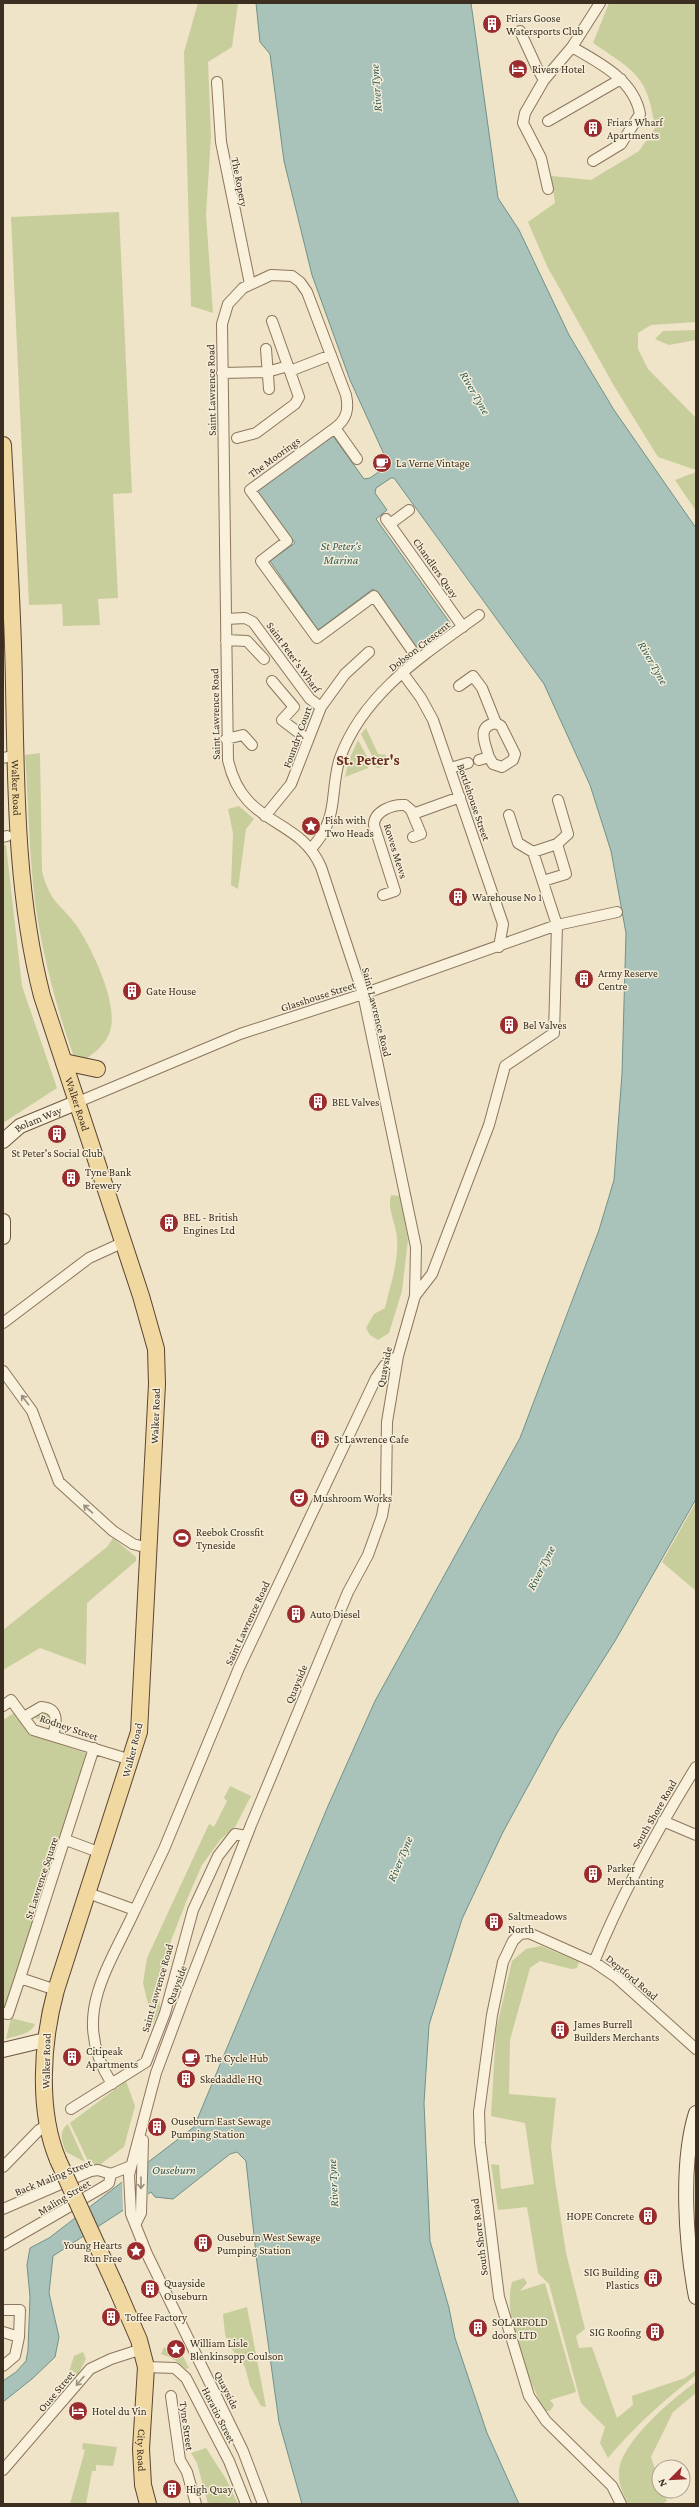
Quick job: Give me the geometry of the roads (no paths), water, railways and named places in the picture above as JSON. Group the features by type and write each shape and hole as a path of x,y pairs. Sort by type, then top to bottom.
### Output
{"main road":[{"name":"Walker Road","path":"3,445 11,600 9,757 23,900 31,955 42,996 124,1242 156,1349 157,1384 139,1732 56,1990 45,2040 44,2071 49,2124 58,2160 142,2348 146,2370"},
{"path":"64,1062 97,1069"},
{"name":"City Road","path":"146,2370 141,2435 143,2484 148,2504"}],"street":[{"path":"548,189 541,158 524,124 525,114 544,80 572,47 600,3"},
{"path":"520,31 544,80"},
{"path":"572,47 621,80 638,102 640,114 621,144 593,161"},
{"path":"548,121 621,80"},
{"name":"The Ropery","path":"217,82 220,142 250,284"},
{"name":"The Moorings","path":"250,284 277,274 288,274 300,282 307,292 331,355 348,408 344,418 335,428 250,490 287,541 261,560 317,638 374,596 418,659"},
{"name":"Saint Lawrence Road","path":"250,284 231,298 225,310 222,324 226,739 228,760 237,787 251,806 301,839 311,849 322,867 363,994 416,1247"},
{"path":"237,438 256,433 297,402 298,394 272,321"},
{"path":"266,349 269,389"},
{"path":"222,373 267,372 289,369 331,355"},
{"path":"335,428 357,459"},
{"name":"Chandlers Quay","path":"409,510 388,521 463,627"},
{"name":"Dobson Crescent","path":"311,849 327,824 336,770 349,737 369,706 402,672 479,615"},
{"name":"Saint Peter's Wharf","path":"226,619 245,618 254,622 310,699 321,707"},
{"path":"226,640 247,641 264,659"},
{"name":"Foundry Court","path":"265,816 291,784 307,739 321,707 344,674 369,652"},
{"name":"Bottlehouse Street","path":"402,672 428,710 450,768 503,924 499,946"},
{"path":"459,686 473,676 482,688 496,723 501,726 515,754 513,760 502,767 493,764 484,758 483,732 488,725 496,723"},
{"path":"272,681 294,707 282,720 307,739"},
{"path":"226,739 243,735 252,745"},
{"path":"450,768 468,763"},
{"path":"413,814 460,797"},
{"path":"533,852 557,844 568,834 558,800"},
{"name":"Rowes Mews","path":"383,895 399,889 374,821 380,812 401,805 408,807 413,814 421,834 413,837"},
{"path":"414,1296 432,1274 489,1125 505,1066 554,1033 557,925 533,852 518,843 509,815"},
{"path":"543,881 566,874 557,844"},
{"name":"Glasshouse Street","path":"78,1102 240,1034 363,994 557,925 617,912"},
{"name":"Bolam Way","path":"3,1141 20,1126 78,1102"},
{"path":"3,1221 3,1237"},
{"path":"3,1323 89,1258 124,1242"},
{"name":"Quayside","path":"263,2504 249,2464 163,2291 130,2208 130,2171 156,2072 246,1836 348,1592 368,1555 382,1516 386,1493 386,1422 398,1356 414,1296 416,1247"},
{"name":"Saint Lawrence Road","path":"246,1836 235,1834 231,1837 218,1856 193,1910 165,2013 146,2062 112,2084 100,2065 91,2020 96,1995 134,1910 164,1849 239,1668 376,1378 385,1365 398,1356"},
{"path":"3,1371 32,1411 58,1482 113,1531 133,1544 148,1548"},
{"name":"Rodney Street","path":"7,1703 24,1717 34,1730 131,1760"},
{"path":"24,1717 41,1707 52,1710 56,1715 57,1722 53,1735"},
{"name":"St Lawrence Square","path":"6,2013 20,1978 66,1840 94,1748"},
{"name":"South Shore Road","path":"594,1962 616,1908 663,1821 696,1767"},
{"path":"663,1821 696,1835"},
{"path":"66,1840 101,1852"},
{"path":"88,1893 134,1910"},
{"name":"South Shore Road","path":"520,1934 513,1940 503,1962 492,2015 479,2112 480,2143 499,2297 529,2396 546,2421 612,2486 621,2504"},
{"name":"Deptford Road","path":"520,1934 535,1935 594,1962 616,1976 696,2049"},
{"path":"20,1978 56,1990"},
{"path":"3,2050 45,2040"},
{"path":"70,2109 112,2084"},
{"path":"696,2113 687,2162 689,2240 696,2297"},
{"name":"Quayside","path":"136,2223 141,2213 141,2166 144,2120"},
{"path":"3,2167 39,2130 49,2124"},
{"name":"Back Maling Street","path":"3,2209 91,2171 98,2170 111,2176"},
{"name":"Maling Street","path":"3,2245 68,2209 109,2183 111,2176 130,2171"},
{"path":"3,2310 20,2310 19,2337 15,2356 3,2366"},
{"path":"3,2332 19,2337"},
{"name":"Ouse Street","path":"3,2470 86,2373 111,2359 142,2348"},
{"name":"Horatio Street","path":"146,2370 175,2368 186,2378 229,2461 246,2504"},
{"name":"Tyne Street","path":"171,2396 180,2460 187,2472 196,2504"},
{"path":"140,2504 143,2484"}],"water":[{"path":"256,3 471,3 498,198 519,230 569,335 614,410 696,528 696,1499 615,1641 557,1733 503,1832 462,1919 429,2025 424,2103 430,2241 449,2308 455,2338 487,2433 519,2504 302,2504 279,2422 257,2263 246,2161 237,2152 230,2154 173,2199 155,2197 151,2192 53,2256 49,2293 59,2337 55,2357 33,2378 3,2402 3,2381 16,2372 26,2361 28,2350 30,2297 27,2265 30,2248 49,2238 194,2127 328,1806 375,1701 520,1438 599,1230 614,1180 622,1074 626,933 611,851 590,785 544,684 394,478 391,478 376,488 375,493 387,510 376,519 450,623 415,648 373,589 318,630 270,561 295,543 257,491 333,436 364,479 370,478 387,466 388,463 350,380 312,275 284,161 270,54 260,42"}],"place":[{"name":"Friars Goose Watersports Club","path":"492,24"},
{"name":"Rivers Hotel","path":"518,69"},
{"name":"Friars Wharf Apartments","path":"593,128"},
{"name":"La Verne Vintage","path":"382,463"},
{"name":"Fish with Two Heads","path":"311,826"},
{"name":"Warehouse No 1","path":"458,897"},
{"name":"Army Reserve Centre","path":"584,979"},
{"name":"Gate House","path":"132,991"},
{"name":"Bel Valves","path":"509,1025"},
{"name":"BEL Valves","path":"318,1102"},
{"name":"St Peter's Social Club","path":"57,1134"},
{"name":"Tyne Bank Brewery","path":"71,1178"},
{"name":"BEL - British Engines Ltd","path":"169,1223"},
{"name":"St Lawrence Cafe","path":"320,1439"},
{"name":"Mushroom Works","path":"299,1498"},
{"name":"Reebok Crossfit Tyneside","path":"182,1538"},
{"name":"Auto Diesel","path":"296,1614"},
{"name":"Parker Merchanting","path":"593,1874"},
{"name":"Saltmeadows North","path":"494,1922"},
{"name":"James Burrell Builders Merchants","path":"560,2030"},
{"name":"Citipeak Apartments","path":"72,2057"},
{"name":"The Cycle Hub","path":"191,2058"},
{"name":"Skedaddle HQ","path":"186,2079"},
{"name":"Ouseburn East Sewage Pumping Station","path":"157,2127"},
{"name":"HOPE Concrete","path":"648,2216"},
{"name":"Ouseburn West Sewage Pumping Station","path":"203,2243"},
{"name":"Young Hearts Run Free","path":"136,2251"},
{"name":"SIG Building Plastics","path":"653,2278"},
{"name":"Quayside Ouseburn","path":"150,2289"},
{"name":"Toffee Factory","path":"111,2317"},
{"name":"SOLARFOLD doors LTD","path":"478,2328"},
{"name":"SIG Roofing","path":"655,2332"},
{"name":"William Lisle Blenkinsopp Coulson","path":"176,2349"},
{"name":"Hotel du Vin","path":"78,2411"},
{"name":"High Quay","path":"172,2489"}],"district":[{"name":"St. Peter's","path":"368,760"}],"water label":[{"name":"River Tyne","path":"376,88"},
{"name":"River Tyne","path":"475,393"},
{"name":"St Peter's Marina","path":"341,553"},
{"name":"River Tyne","path":"653,663"},
{"name":"River Tyne","path":"541,1568"},
{"name":"River Tyne","path":"400,1859"},
{"name":"Ouseburn","path":"174,2170"},
{"name":"River Tyne","path":"333,2183"}]}
